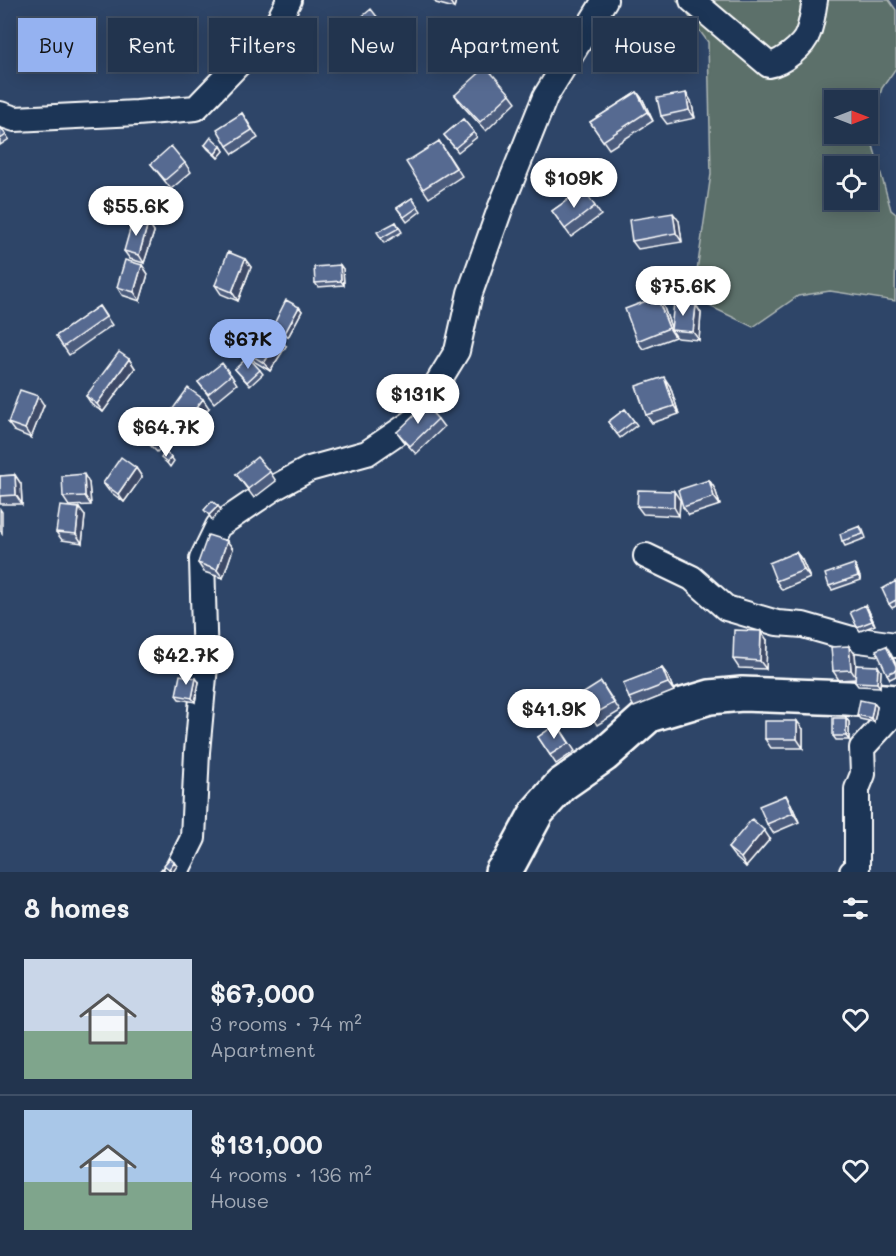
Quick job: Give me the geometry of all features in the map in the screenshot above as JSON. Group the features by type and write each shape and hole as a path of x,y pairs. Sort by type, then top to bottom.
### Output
{"main road":[{"path":"502,872 510,862 537,812 561,785 604,755 649,716 710,697 742,694 896,702"}],"street":[{"path":"0,114 15,118 196,108 277,24 290,0"},
{"path":"176,872 193,838 197,752 205,666 202,559 218,526 274,488 309,469 366,453 414,421 457,351 470,293 500,209 545,97 605,0"},
{"path":"692,0 769,65 776,64 793,52 808,35 815,0"},
{"path":"646,556 692,578 726,608 777,623 803,625 852,639 896,645"},
{"path":"852,872 857,867 857,789 863,774 862,748 896,711"}],"shaded area":[{"path":"677,0 889,0 896,10 896,68 882,88 878,101 878,90 824,90 824,144 873,144 876,156 824,156 824,210 878,210 878,163 891,210 896,214 895,301 830,291 798,296 753,327 693,298 711,174 708,42 697,27 697,18 690,18"}],"building":[{"path":"371,9 378,18 360,18"},
{"path":"480,72 490,72 510,94 480,122 455,95"},
{"path":"637,92 647,112 603,141 590,122"},
{"path":"686,93 689,110 661,116 657,98"},
{"path":"242,113 252,130 227,146 217,129"},
{"path":"463,119 474,132 455,148 444,135"},
{"path":"0,128 6,135 0,139"},
{"path":"211,137 221,146 215,154 205,145"},
{"path":"439,141 456,168 423,189 406,162"},
{"path":"171,146 185,163 165,180 151,164"},
{"path":"583,189 595,206 565,229 552,211"},
{"path":"412,198 418,207 404,217 397,208"},
{"path":"673,213 676,233 632,241 629,220"},
{"path":"133,219 148,223 139,255 124,251"},
{"path":"396,222 399,228 381,238 377,232"},
{"path":"228,252 245,259 232,292 215,285"},
{"path":"125,260 142,265 134,292 117,287"},
{"path":"340,265 341,281 315,283 314,267"},
{"path":"657,297 669,328 637,341 625,309"},
{"path":"286,300 299,307 285,333 273,326"},
{"path":"674,302 696,305 693,332 671,330"},
{"path":"99,306 106,317 63,347 56,336"},
{"path":"264,328 280,338 264,363 249,354"},
{"path":"119,352 129,359 97,404 86,396"},
{"path":"248,357 260,370 247,382 235,369"},
{"path":"222,363 231,375 208,394 198,382"},
{"path":"664,377 674,406 646,415 636,386"},
{"path":"188,388 203,399 186,421 172,410"},
{"path":"20,390 38,396 25,429 8,423"},
{"path":"425,405 438,419 410,446 397,432"},
{"path":"625,409 634,421 617,434 608,422"},
{"path":"159,411 171,423 151,443 139,431"},
{"path":"165,452 171,457 167,463 161,458"},
{"path":"121,457 136,468 118,494 103,483"},
{"path":"257,457 270,472 248,489 236,474"},
{"path":"84,474 85,496 63,497 62,476"},
{"path":"15,475 16,495 0,496 0,476"},
{"path":"709,480 714,497 683,507 678,490"},
{"path":"638,490 674,491 674,507 637,506"},
{"path":"212,501 218,506 209,515 204,510"},
{"path":"60,506 79,508 76,534 56,532"},
{"path":"860,526 863,534 842,541 840,534"},
{"path":"208,535 227,541 217,570 198,563"},
{"path":"796,552 804,570 776,581 769,563"},
{"path":"854,564 858,576 829,586 825,574"},
{"path":"896,581 896,600 889,604 882,589"},
{"path":"865,605 872,621 857,627 850,612"},
{"path":"734,630 761,631 760,661 733,659"},
{"path":"849,646 851,670 833,671 831,647"},
{"path":"886,646 896,666 896,670 887,674 876,650"},
{"path":"856,665 878,666 877,683 855,682"},
{"path":"662,668 668,683 629,698 623,683"},
{"path":"180,675 196,678 192,698 176,695"},
{"path":"601,682 614,703 591,716 579,696"},
{"path":"860,700 874,703 871,718 857,715"},
{"path":"833,718 846,718 846,736 833,736"},
{"path":"765,721 797,721 797,739 765,739"},
{"path":"557,724 569,743 550,755 538,737"},
{"path":"786,795 793,813 767,824 759,806"},
{"path":"752,819 764,830 741,858 728,848"},
{"path":"170,858 174,862 169,869 164,865"}]}
